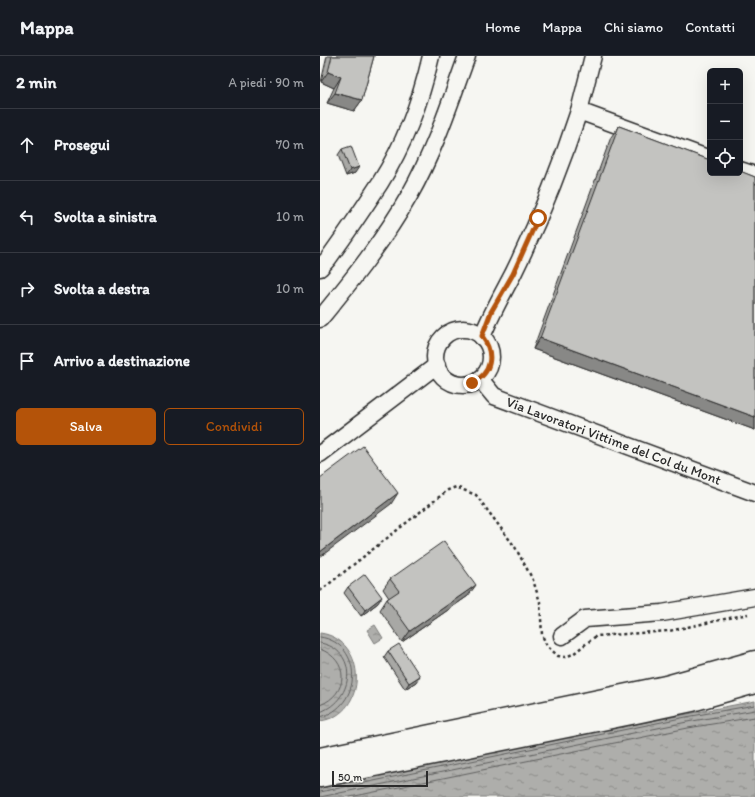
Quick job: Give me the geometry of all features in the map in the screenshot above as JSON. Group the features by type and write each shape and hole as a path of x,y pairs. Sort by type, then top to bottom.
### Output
{"highway":[{"path":"320,759 666,687 755,662"},
{"path":"320,776 631,714 692,700 755,682"}],"street":[{"path":"320,268 328,259 381,182 411,121 425,83 431,56"},
{"path":"320,319 358,272 409,196 440,128 467,56"},
{"path":"482,336 491,312 513,274 562,162 579,111 593,56"},
{"path":"579,111 707,158"},
{"path":"743,171 755,175"},
{"path":"466,329 474,331 482,336 488,344 491,354 490,363 486,372 480,379 472,383 454,383 443,376 436,365 435,356 437,347 442,339 448,333 466,329"},
{"path":"320,454 436,365"},
{"name":"Via Lavoratori Vittime del Col du Mont","path":"480,379 494,396 755,493"},
{"path":"562,636 584,619 662,613 755,597"}],"path":[{"path":"320,591 448,490 456,487 476,495 516,547 533,580 540,602 542,634 547,646 558,656 565,657 573,654 596,636 669,631 755,612"}],"water":[{"path":"375,625 383,638 375,643 367,630"},
{"path":"320,633 336,638 347,648 354,662 356,677 354,692 347,706 336,716 320,721"},
{"path":"755,701 755,797 320,797 320,788 517,747"}],"building":[{"path":"332,56 374,56 362,100 335,93 341,77 328,72"},
{"path":"619,126 707,159 707,176 743,176 743,172 755,177 755,417 540,338"},
{"path":"351,146 359,167 350,170 342,149"},
{"path":"363,446 398,493 320,552 320,478"},
{"path":"444,541 476,585 410,631 387,599 399,591 390,579"},
{"path":"365,574 382,597 365,610 348,587"},
{"path":"399,644 420,676 409,683 388,651"}],"route":[{"path":"472,383 480,379 486,372 490,363 491,354 488,344 482,336 491,312 513,274 538,218"}]}
